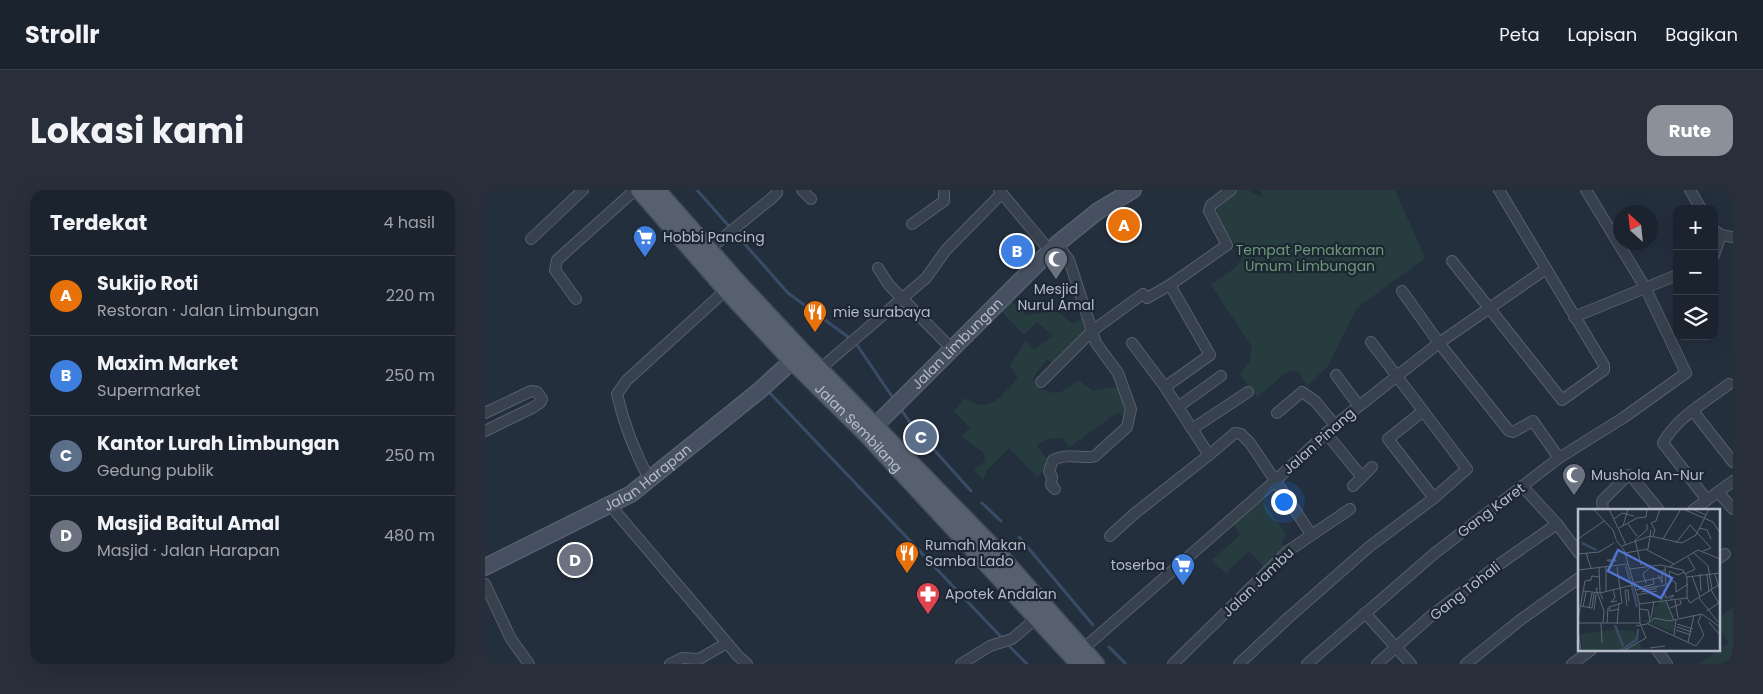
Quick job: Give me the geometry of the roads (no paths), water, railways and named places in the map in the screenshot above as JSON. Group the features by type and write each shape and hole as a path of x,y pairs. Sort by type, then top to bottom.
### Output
{"main road":[{"name":"Jalan Sembilang","path":"639,190 725,290 792,361 866,434 1037,618 1081,657 1096,664"},
{"name":"Jalan Sembilang","path":"657,190 820,369 991,545 1081,657"}],"street":[{"path":"531,239 583,190"},
{"path":"576,299 555,270 557,260 635,190"},
{"path":"709,249 772,198 777,193 777,190"},
{"path":"802,190 811,199"},
{"path":"912,224 944,201 944,190"},
{"name":"Jalan Limbungan","path":"876,425 1053,248 1098,211 1133,190"},
{"path":"1041,382 1092,331 1143,294 1147,298 1170,285 1227,244 1209,211 1211,205 1231,190"},
{"path":"1452,261 1562,400 1601,374 1604,365 1499,190"},
{"path":"1586,190 1646,289"},
{"path":"1690,190 1699,205"},
{"path":"820,369 926,278 945,250 1001,191 1053,248 1069,260 1099,350 1112,364 1124,387 1131,409 1127,428 1092,458 1074,455 1053,460 1049,471 1052,477 1051,485 1055,489"},
{"path":"1718,232 1733,237"},
{"path":"879,268 889,285 952,349"},
{"name":"Jalan Pinang","path":"1081,657 1335,425 1439,343 1546,269"},
{"path":"1574,317 1673,277"},
{"path":"1165,387 1210,355 1170,285"},
{"name":"Gang Karet","path":"1307,664 1435,553 1522,486 1559,458 1623,418 1686,373 1646,289"},
{"path":"650,481 626,428 617,394 627,380 725,290"},
{"path":"1402,292 1439,343 1509,431 1513,432 1533,421 1559,458"},
{"path":"1239,664 1369,547 1433,498 1467,469 1371,342"},
{"path":"1133,343 1165,387 1209,455"},
{"name":"Jalan Harapan","path":"485,567 631,494 650,481 759,391 792,361"},
{"path":"1336,375 1359,406"},
{"path":"1178,407 1221,376"},
{"path":"1707,500 1663,443 1671,431 1693,410 1732,385"},
{"path":"485,413 531,391 537,392 541,398 539,403 532,408 485,431"},
{"path":"1192,429 1248,392"},
{"path":"1277,413 1302,392 1315,401 1335,425"},
{"path":"1693,410 1733,462"},
{"path":"1423,411 1388,439 1433,498"},
{"path":"1110,536 1134,514 1235,433 1241,434 1250,443 1311,534"},
{"path":"1326,433 1361,477"},
{"path":"1353,486 1372,467"},
{"path":"1603,509 1602,501 1628,475 1631,476 1658,509"},
{"path":"1694,509 1733,481"},
{"path":"1522,486 1557,524 1578,552"},
{"path":"1718,492 1733,509"},
{"path":"610,505 747,664"},
{"name":"Jalan Jambu","path":"1173,664 1288,551 1350,509"},
{"name":"Gang Tohali","path":"1377,664 1432,615 1557,524"},
{"path":"1466,664 1519,621 1578,579"},
{"path":"485,584 511,639 529,664"},
{"path":"1365,613 1411,664"},
{"path":"961,664 990,646 1012,639 1037,618"},
{"path":"670,664 682,658 699,659 727,643"},
{"path":"1572,664 1588,652"},
{"path":"1658,652 1667,664"}],"waterway":[{"path":"697,190 788,293 855,342 895,401"},
{"path":"768,391 1003,639"},
{"path":"900,408 911,424 971,491"},
{"path":"982,503 1001,521"},
{"path":"1019,537 1093,625"},
{"path":"1010,647 1027,664"},
{"path":"1109,647 1125,663"}],"place":[{"name":"Sukijo Roti","path":"1124,225"},
{"name":"Maxim Market","path":"1017,251"},
{"name":"Hobbi Pancing","path":"645,258"},
{"name":"Mesjid Nurul Amal","path":"1056,280"},
{"name":"mie surabaya","path":"815,333"},
{"name":"Kantor Lurah Limbungan","path":"921,437"},
{"name":"Mushola An-Nur","path":"1574,496"},
{"name":"Masjid Baitul Amal","path":"575,560"},
{"name":"Rumah Makan Samba Lado","path":"907,574"},
{"name":"toserba","path":"1183,586"},
{"name":"Apotek Andalan","path":"928,615"}],"park label":[{"name":"Tempat Pemakaman Umum Limbungan","path":"1310,258"}]}
